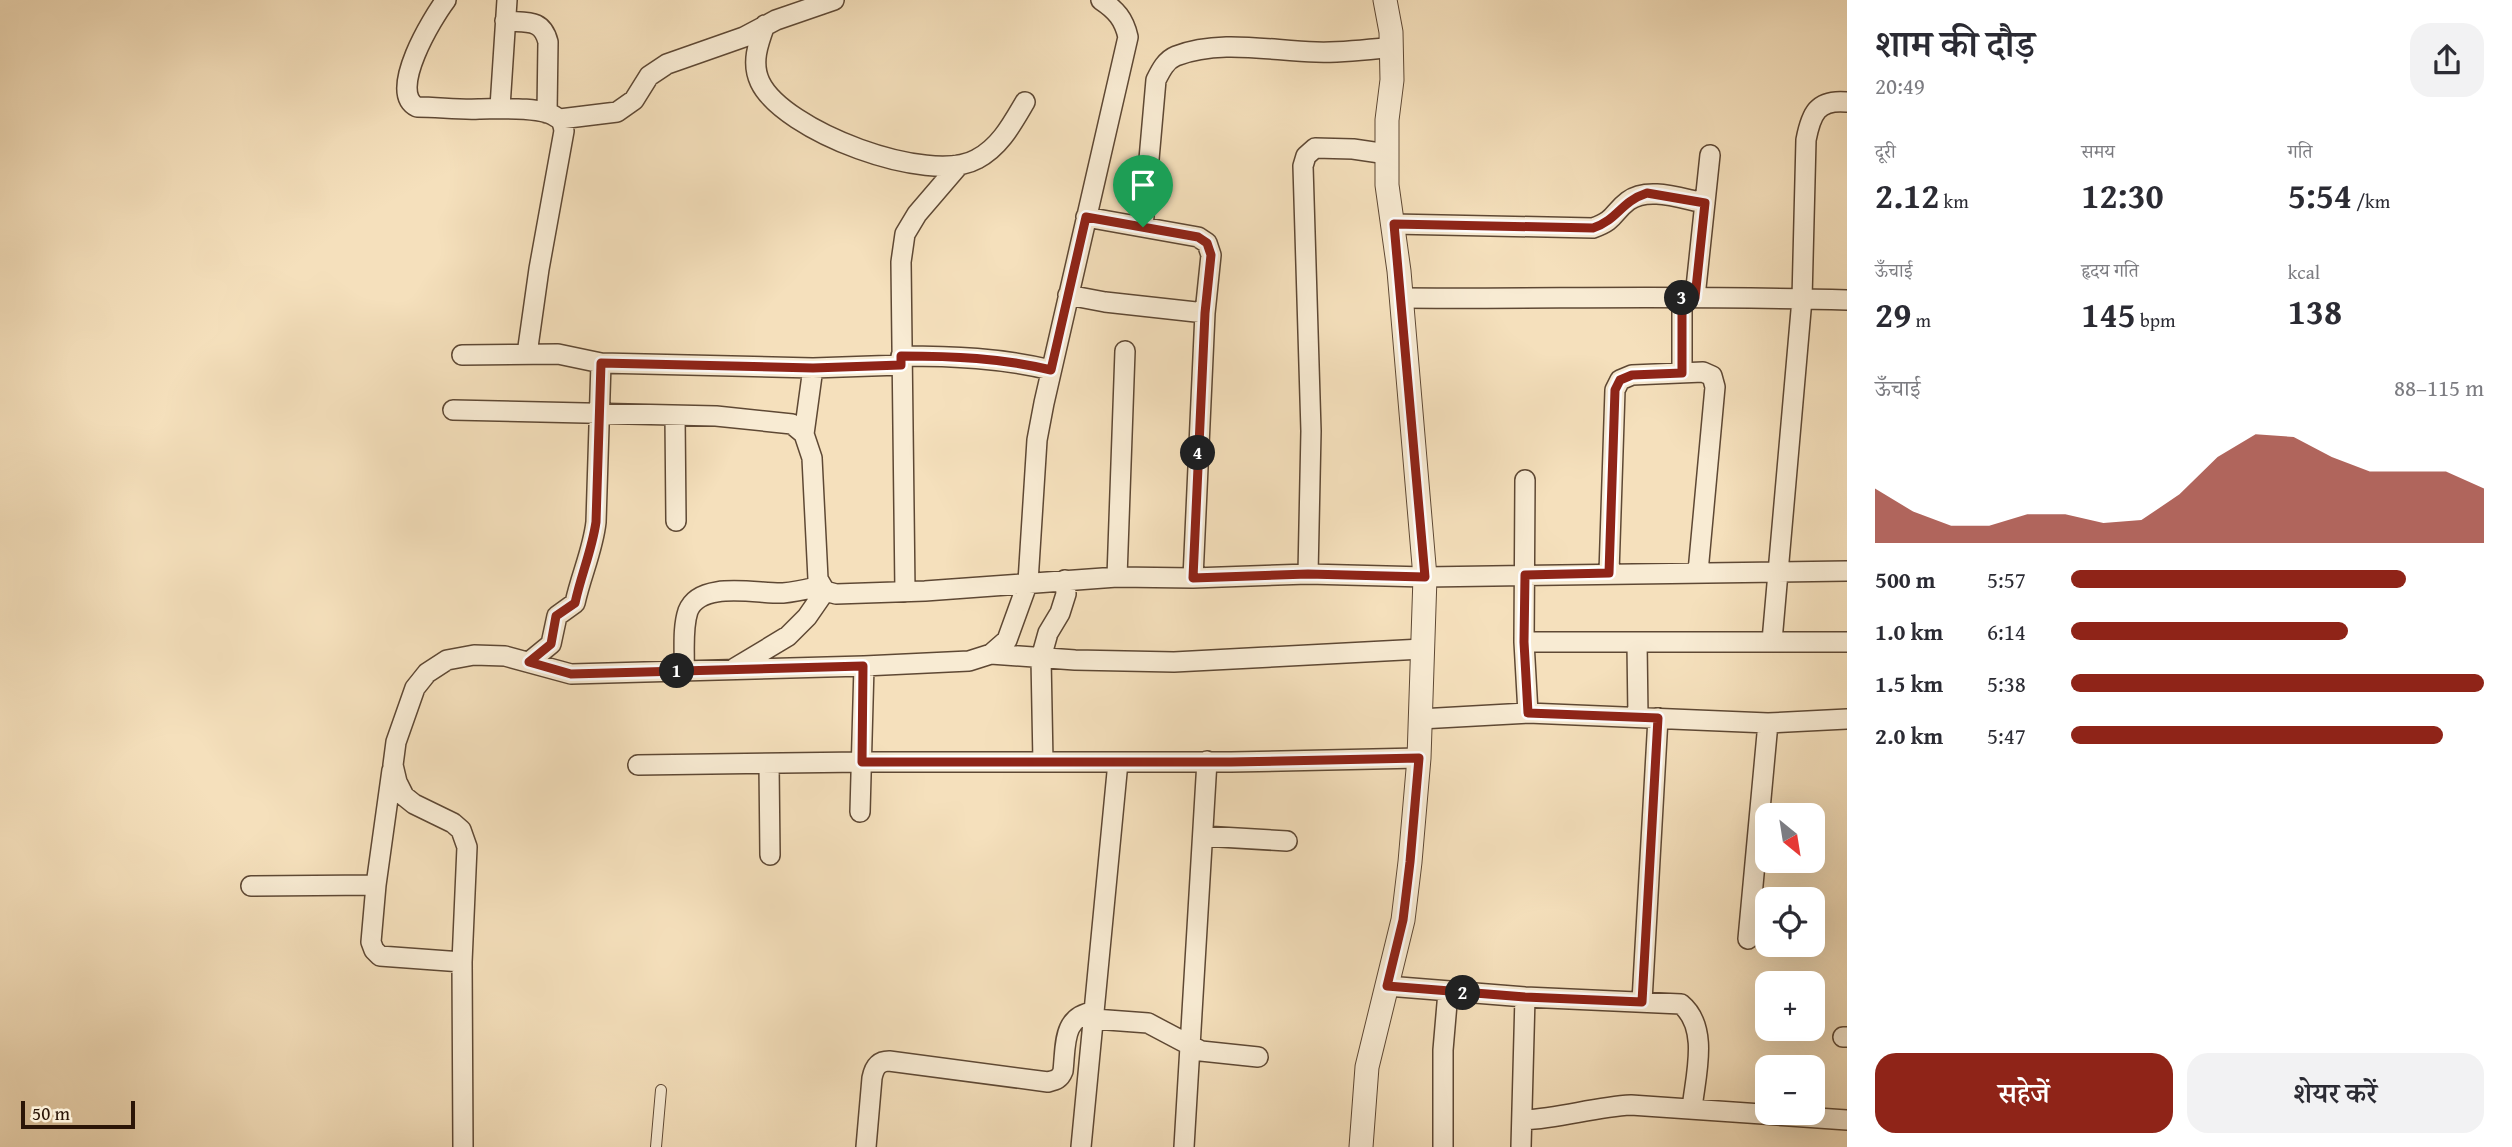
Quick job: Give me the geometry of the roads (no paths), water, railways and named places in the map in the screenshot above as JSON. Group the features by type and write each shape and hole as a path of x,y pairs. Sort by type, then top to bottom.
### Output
{"street":[{"path":"446,0 436,12 417,48 410,69 408,98 412,104 418,107 499,107 554,116 617,113 634,100 649,76 657,70 705,49 744,37 765,25 834,0"},
{"path":"499,107 507,0"},
{"path":"992,654 1007,640 1028,582 1037,440 1128,37 1125,22 1114,9 1101,0"},
{"path":"1361,1147 1367,1067 1403,920 1410,862 1419,758 1425,577 1394,224 1387,185 1387,120 1392,80 1392,47 1385,0"},
{"path":"505,22 534,24 541,26 546,32 554,116 564,131 527,354"},
{"path":"765,25 756,47 756,64 760,81 769,95 783,108 830,136 857,149 890,159 939,166 959,165 975,160 1005,135 1025,102"},
{"path":"1143,227 1156,80 1163,66 1174,57 1232,47 1314,52 1392,47"},
{"path":"1772,641 1802,299 1806,139 1810,119 1819,107 1835,101 1847,102"},
{"path":"1308,574 1311,431 1303,166 1306,156 1315,148 1353,149 1387,154"},
{"path":"1682,373 1689,297 1710,155"},
{"path":"905,592 901,262 905,234 917,214 959,165"},
{"path":"1394,224 1593,228 1606,223 1633,197 1647,193 1705,203"},
{"path":"1086,217 1198,237 1207,243 1211,255 1205,313 1193,578"},
{"path":"1068,295 1105,302 1205,313"},
{"path":"1401,298 1689,297 1847,300"},
{"path":"1116,577 1125,351"},
{"path":"462,355 558,354 601,363 813,368 901,360 984,358 1051,370"},
{"path":"529,662 551,644 556,616 575,603 580,579 593,545 601,415 601,363"},
{"path":"813,368 804,434 812,458 818,579 823,588"},
{"path":"1609,573 1615,390 1620,380 1632,375 1703,372 1712,376 1716,387 1698,572"},
{"path":"453,411 716,416 792,424 804,434"},
{"path":"675,416 676,521"},
{"path":"1525,480 1524,642 1528,713"},
{"path":"684,670 689,611 693,602 704,594 716,591 782,593 823,588 836,594 905,592 1116,577 1193,578 1308,574 1425,577 1847,571"},
{"path":"1043,762 1041,658 1048,633 1060,613 1066,594 1065,580"},
{"path":"733,669 788,636 807,617 823,588"},
{"path":"1524,642 1847,642"},
{"path":"1637,643 1637,717"},
{"path":"462,962 380,956 371,942 376,884 396,742 415,688 427,673 447,660 474,655 505,656 571,674 969,661 992,654 1074,660 1174,662 1422,649"},
{"path":"860,812 863,666"},
{"path":"1420,719 1528,713 1768,723 1847,719"},
{"path":"1642,1002 1658,718"},
{"path":"1748,939 1768,723"},
{"path":"638,765 1419,758"},
{"path":"1184,1147 1207,761"},
{"path":"1081,1147 1118,762"},
{"path":"769,764 770,855"},
{"path":"393,765 404,796 414,804 453,823 464,837 467,857 462,962 463,1147"},
{"path":"1203,836 1287,841"},
{"path":"251,886 376,884"},
{"path":"1387,986 1525,997 1681,1004 1691,1013 1696,1024 1698,1042 1692,1110"},
{"path":"1443,1147 1443,1050 1448,992"},
{"path":"1521,1147 1525,997"},
{"path":"866,1147 872,1077 878,1064 889,1061 1055,1081 1061,1077 1063,1071 1068,1030 1080,1015 1148,1023 1190,1048 1258,1057"},
{"path":"1522,1120 1546,1119 1608,1106 1630,1105 1847,1120"}],"lane":[{"path":"656,1147 661,1090"}]}
